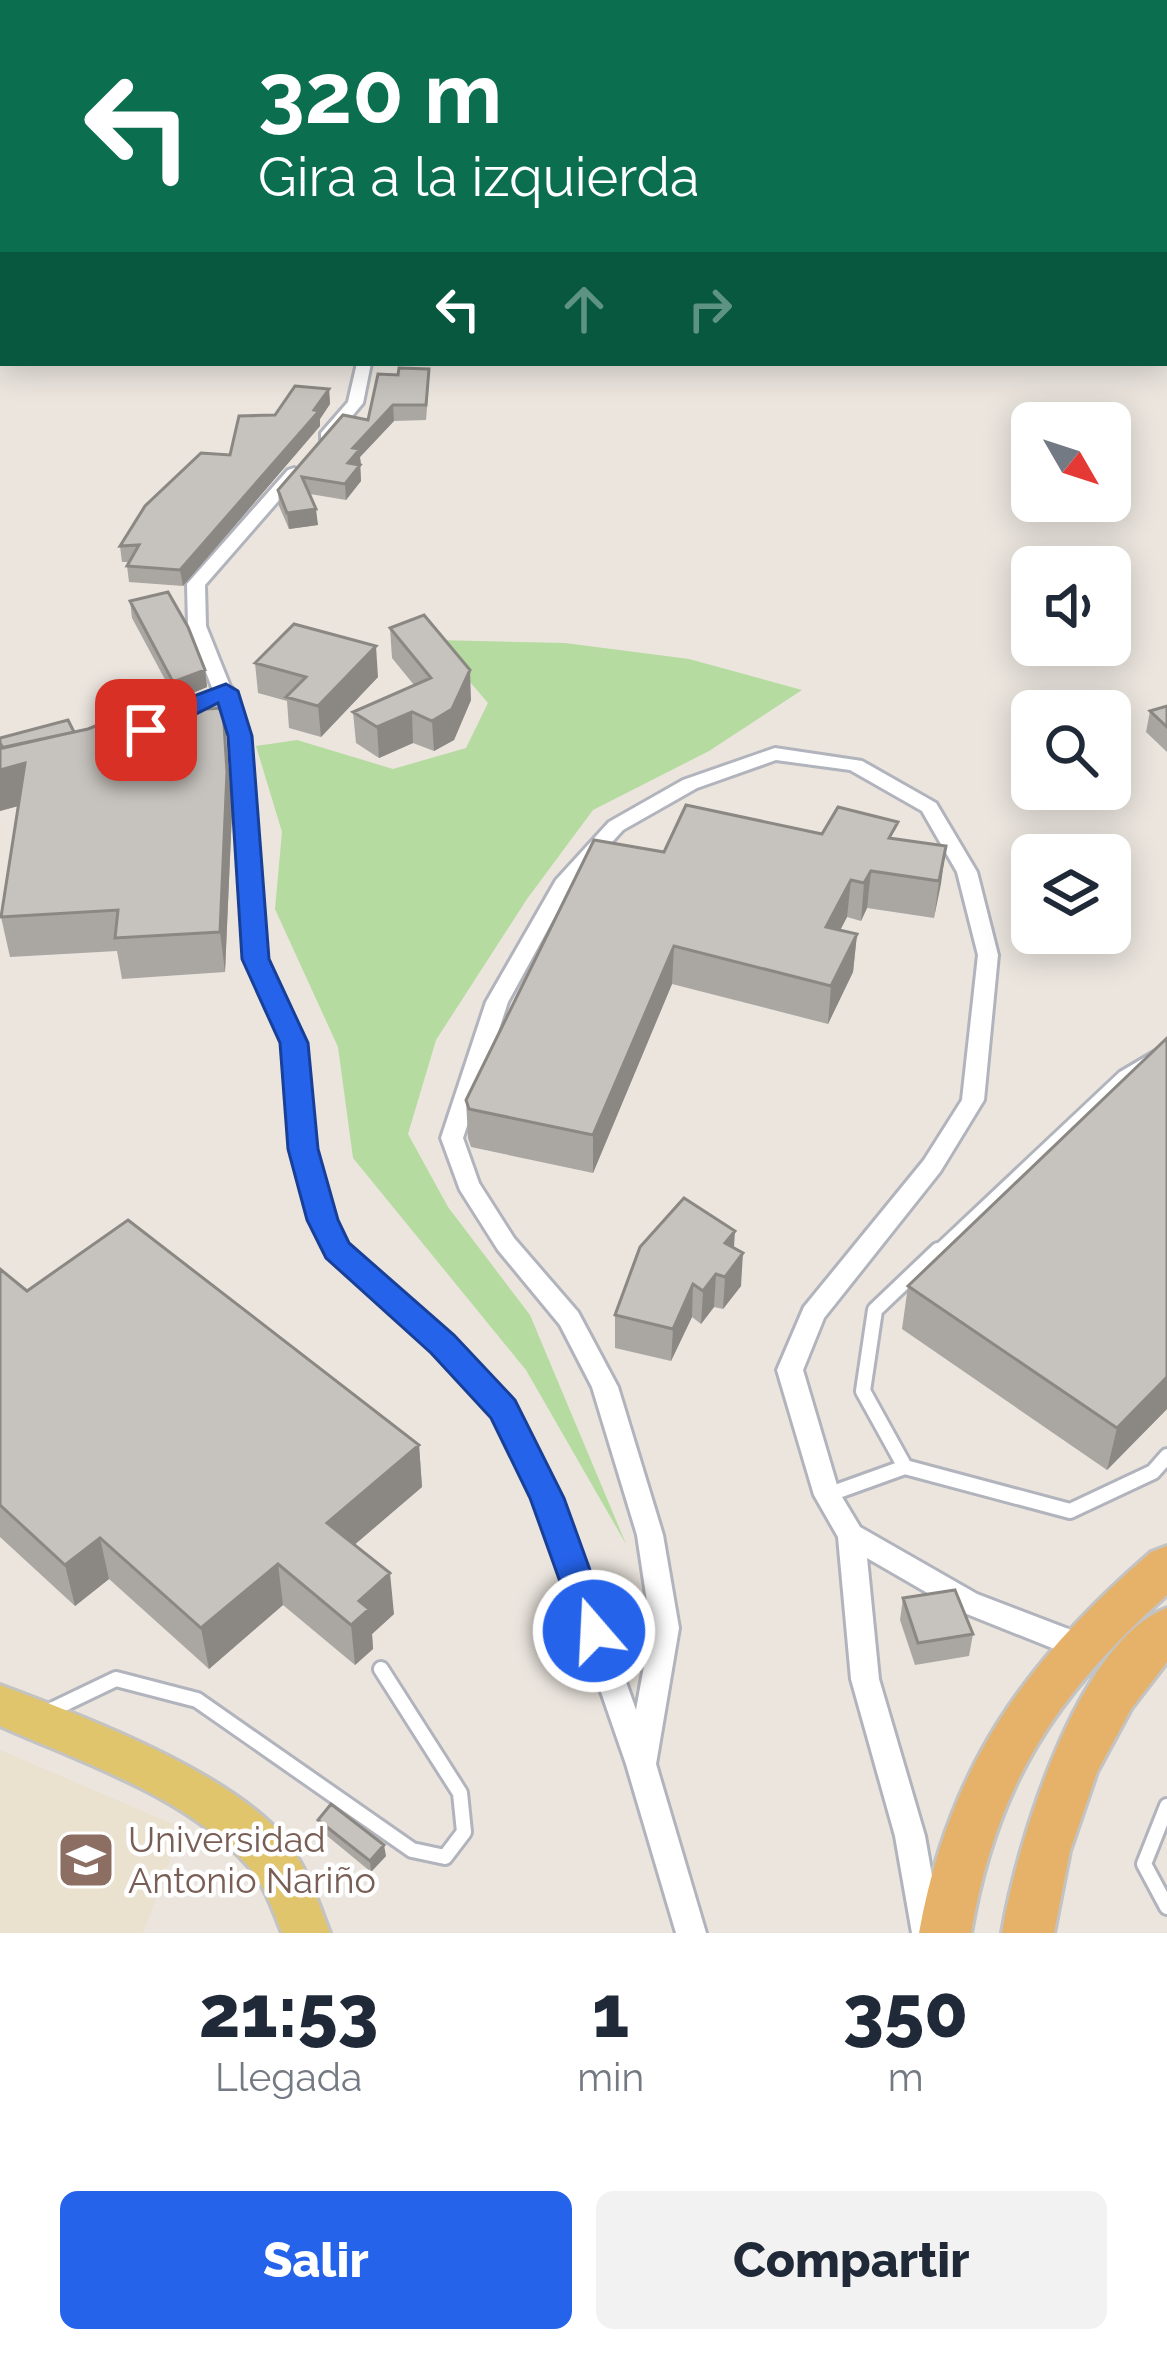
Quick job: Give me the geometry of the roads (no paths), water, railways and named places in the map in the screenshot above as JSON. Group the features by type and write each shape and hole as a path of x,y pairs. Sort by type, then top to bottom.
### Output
{"highway":[{"path":"945,1933 954,1882 991,1771 1012,1734 1091,1632 1167,1566"},
{"path":"1028,1933 1056,1814 1077,1762 1098,1718 1167,1629"}],"main road":[{"path":"15,1712 227,1816 265,1850 289,1888 306,1933"}],"street":[{"path":"363,366 355,404 196,584 197,626 240,736 256,959 294,1043 303,1149 323,1220 337,1250 442,1344 503,1410 547,1498 641,1764 691,1933"},
{"path":"135,736 176,711 226,691"},
{"path":"641,1764 665,1628 650,1535 605,1387 568,1319 506,1244 468,1184 452,1138 497,1002 563,884 616,826 690,784 775,754 855,765 929,807 968,872 988,955 973,1100 932,1166 813,1314 790,1370 827,1495 851,1535 865,1679 910,1836 927,1933"},
{"path":"851,1535 967,1602 1082,1647"}],"lane":[{"path":"905,1467 863,1391 875,1310 1123,1076 1167,1050"},
{"path":"827,1495 905,1467 1070,1510 1154,1472 1167,1456"},
{"path":"15,1712 116,1679 197,1700 412,1850 445,1857 464,1832 460,1793 381,1669"},
{"path":"1167,1806 1144,1864 1167,1907"}],"place":[{"name":"Universidad Antonio Nariño","path":"86,1860"}]}
